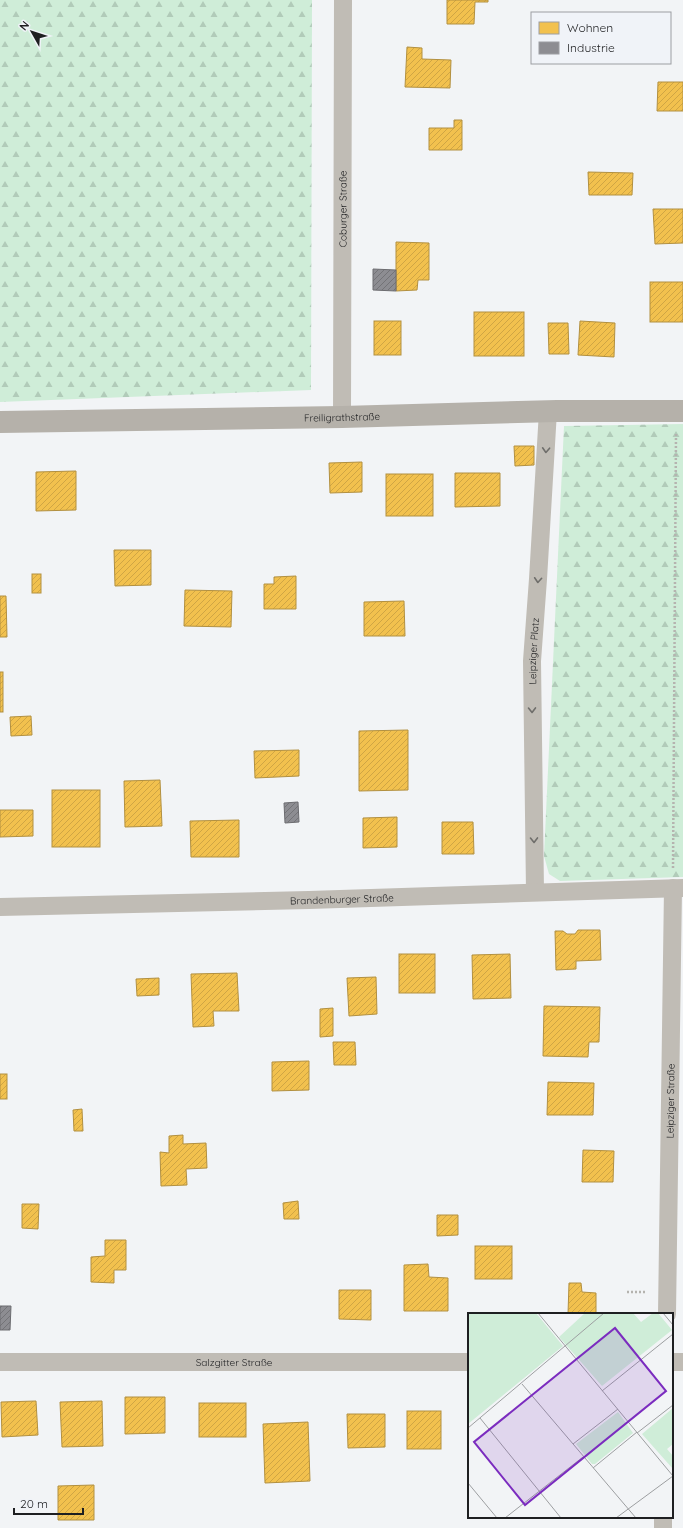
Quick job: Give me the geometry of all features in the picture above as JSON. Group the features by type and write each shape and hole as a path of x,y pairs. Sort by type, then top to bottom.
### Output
{"street":[{"name":"Coburger Straße","path":"342,417 343,0"},
{"name":"Freiligrathstraße","path":"0,422 342,417 548,411 679,411"},
{"name":"Leipziger Platz","path":"535,892 532,661 548,411"},
{"name":"Brandenburger Straße","path":"0,907 309,900 678,888"},
{"name":"Leipziger Straße","path":"667,1313 678,888"},
{"name":"Salzgitter Straße","path":"0,1362 468,1362"}],"path":[{"path":"678,888 679,411"}],"green space":[{"path":"0,0 312,0 311,390 0,402"},
{"path":"683,424 683,877 560,881 549,874 544,856 564,426"}],"building: Wohnen":[{"path":"447,0 488,0 488,2 475,2 474,24 447,24"},
{"path":"407,47 422,48 422,59 451,60 450,88 405,87"},
{"path":"658,82 683,82 683,111 657,111"},
{"path":"454,120 462,120 462,150 429,150 429,128 454,128"},
{"path":"588,172 633,173 632,195 589,195"},
{"path":"653,209 683,209 683,243 655,244"},
{"path":"396,242 429,243 429,280 418,280 417,290 396,291"},
{"path":"650,282 683,282 683,322 650,322"},
{"path":"474,312 524,312 524,356 474,356"},
{"path":"374,321 401,321 401,355 374,355"},
{"path":"580,321 615,323 614,357 578,355"},
{"path":"548,323 568,323 569,354 549,354"},
{"path":"514,446 534,446 534,465 515,466"},
{"path":"362,462 362,492 330,493 329,463"},
{"path":"76,471 76,510 36,511 36,472"},
{"path":"455,473 500,473 500,506 455,507"},
{"path":"386,474 433,474 433,516 386,516"},
{"path":"114,550 151,550 151,585 115,586"},
{"path":"32,574 41,574 41,593 32,593"},
{"path":"296,576 296,609 264,609 264,584 274,584 274,577"},
{"path":"185,590 232,591 231,627 184,626"},
{"path":"0,596 6,596 7,637 0,637"},
{"path":"404,601 405,636 364,636 364,602"},
{"path":"0,672 3,672 3,712 0,712"},
{"path":"31,716 32,735 11,736 10,717"},
{"path":"408,730 408,790 359,791 359,731"},
{"path":"299,750 299,776 255,778 254,751"},
{"path":"160,780 162,826 125,827 124,781"},
{"path":"52,790 100,790 100,847 52,847"},
{"path":"0,810 33,810 33,836 0,837"},
{"path":"397,817 397,847 363,848 363,818"},
{"path":"239,820 239,857 191,857 190,821"},
{"path":"442,822 473,822 474,854 442,854"},
{"path":"578,930 600,930 601,960 576,961 576,969 556,970 555,931 575,934"},
{"path":"399,954 435,954 435,993 399,993"},
{"path":"510,954 511,998 473,999 472,955"},
{"path":"237,973 239,1011 213,1011 214,1026 193,1027 191,974"},
{"path":"376,977 377,1014 349,1016 347,978"},
{"path":"159,978 159,995 137,996 136,979"},
{"path":"544,1006 600,1007 599,1042 589,1042 588,1057 543,1056"},
{"path":"333,1008 333,1036 320,1037 320,1009"},
{"path":"333,1042 355,1042 356,1065 334,1065"},
{"path":"309,1061 309,1090 272,1091 272,1062"},
{"path":"0,1074 7,1074 7,1099 0,1099"},
{"path":"548,1082 594,1083 593,1115 547,1115"},
{"path":"82,1109 83,1131 74,1131 73,1110"},
{"path":"183,1135 183,1144 206,1143 207,1168 186,1169 187,1185 161,1186 160,1152 169,1153 169,1136"},
{"path":"583,1150 614,1151 613,1182 582,1182"},
{"path":"298,1201 299,1219 284,1219 283,1203"},
{"path":"22,1204 39,1204 38,1229 22,1228"},
{"path":"437,1215 458,1215 458,1235 437,1236"},
{"path":"105,1240 126,1240 126,1270 114,1270 114,1283 91,1282 91,1257 105,1256"},
{"path":"475,1246 512,1246 512,1279 475,1279"},
{"path":"428,1264 429,1277 448,1278 448,1311 404,1311 404,1265"},
{"path":"569,1283 581,1283 582,1292 596,1293 596,1313 568,1313"},
{"path":"339,1290 371,1290 371,1320 339,1319"},
{"path":"125,1397 165,1397 165,1433 125,1434"},
{"path":"36,1401 38,1435 2,1437 1,1402"},
{"path":"102,1401 103,1446 62,1447 60,1402"},
{"path":"199,1403 246,1403 246,1437 199,1437"},
{"path":"407,1411 441,1411 441,1449 407,1449"},
{"path":"347,1414 385,1414 385,1447 348,1448"},
{"path":"308,1422 310,1481 265,1483 263,1424"},
{"path":"94,1485 94,1520 58,1520 58,1486"}],"building: Industrie":[{"path":"373,269 396,270 396,291 373,290"},
{"path":"298,802 299,822 285,823 284,803"},
{"path":"0,1306 11,1306 10,1330 0,1330"}]}
